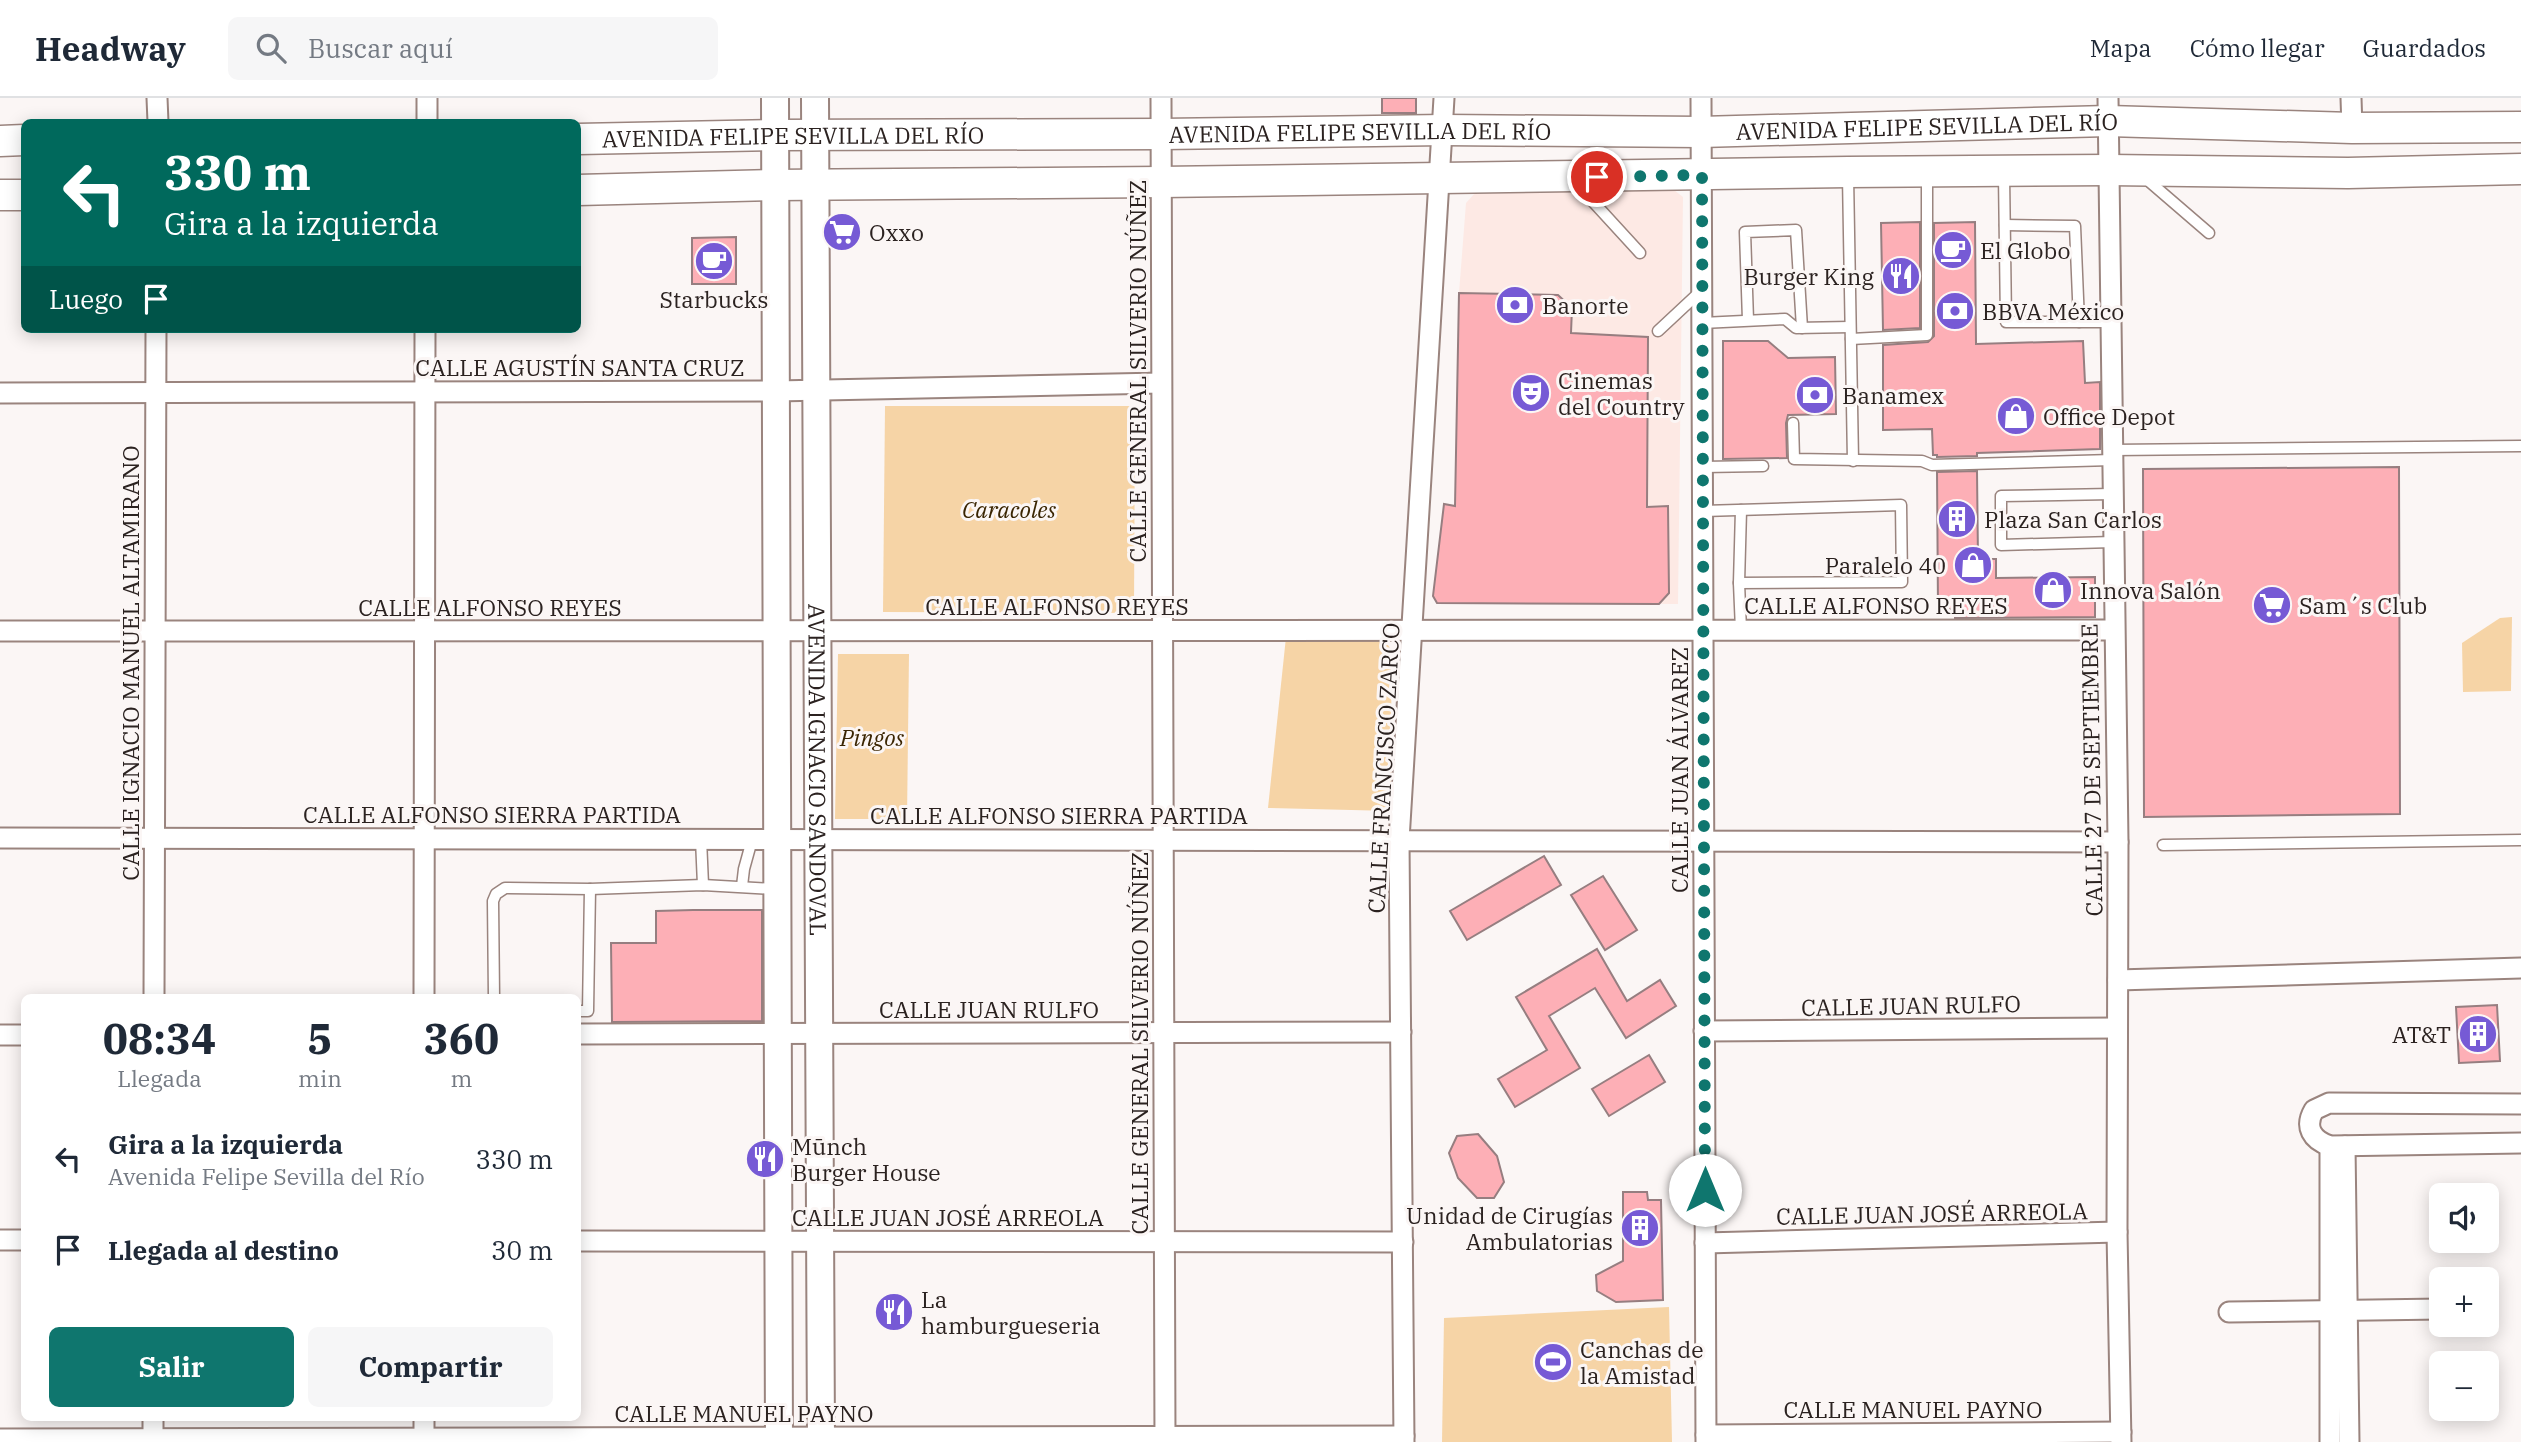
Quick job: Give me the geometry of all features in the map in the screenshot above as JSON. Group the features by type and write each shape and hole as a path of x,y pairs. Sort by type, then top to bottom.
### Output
{"main road":[{"name":"AVENIDA IGNACIO SANDOVAL","path":"775,98 777,631 764,839 778,889 779,1440"},
{"name":"AVENIDA IGNACIO SANDOVAL","path":"815,98 821,1440"},
{"name":"AVENIDA FELIPE SEVILLA DEL RÍO","path":"581,139 1444,130 1702,132 2108,110 2352,128 2521,127"},
{"path":"0,141 21,140"},
{"name":"AVENIDA FELIPE SEVILLA DEL RÍO","path":"581,190 775,185 1927,171 2348,173 2521,170"},
{"path":"0,195 21,195"}],"street":[{"path":"158,98 158,119"},
{"path":"427,98 427,119"},
{"name":"CALLE GENERAL SILVERIO NÚÑEZ","path":"1161,98 1165,1439"},
{"name":"CALLE FRANCISCO ZARCO","path":"1404,1439 1399,840 1414,630 1444,98"},
{"name":"CALLE JUAN ÁLVAREZ","path":"1701,98 1706,1438"},
{"path":"2351,98 2352,128"},
{"name":"CALLE 27 DE SEPTIEMBRE","path":"2108,110 2122,170 2111,322 2113,630 2118,842 2121,1437"},
{"name":"CALLE IGNACIO MANUEL ALTAMIRANO","path":"154,994 156,333"},
{"path":"424,994 425,333"},
{"name":"CALLE AGUSTÍN SANTA CRUZ","path":"0,393 776,391 1161,383"},
{"name":"CALLE ALFONSO REYES","path":"0,631 2113,630"},
{"name":"CALLE ALFONSO SIERRA PARTIDA","path":"0,838 2118,842"},
{"path":"2118,980 2521,968"},
{"name":"CALLE JUAN RULFO","path":"1704,1031 2118,1028"},
{"name":"CALLE JUAN RULFO","path":"581,1034 1401,1032"},
{"path":"0,1035 21,1035"},
{"path":"2521,1104 2329,1103 2314,1110 2309,1122 2311,1134 2317,1141 2337,1146 2521,1143"},
{"path":"2330,1442 2338,1310 2337,1146"},
{"name":"CALLE JUAN JOSÉ ARREOLA","path":"1705,1243 2118,1232"},
{"path":"0,1240 21,1240"},
{"name":"CALLE JUAN JOSÉ ARREOLA","path":"581,1241 1403,1242"},
{"path":"2229,1311 2429,1309"},
{"path":"2338,1310 2349,1442"},
{"path":"153,1421 153,1438"},
{"path":"424,1421 424,1438"},
{"name":"CALLE MANUEL PAYNO","path":"1706,1438 2121,1437"},
{"name":"CALLE MANUEL PAYNO","path":"0,1439 1404,1439"}],"lane":[{"path":"2122,170 2209,233"},
{"path":"1851,339 1927,335 1927,171"},
{"path":"2004,171 2006,322 2111,322"},
{"path":"1848,172 1853,461"},
{"path":"1570,177 1640,253"},
{"path":"2006,225 2075,226 2079,322"},
{"path":"1748,320 1745,232 1796,230 1802,328"},
{"path":"1658,331 1702,290"},
{"path":"1702,323 1785,319 1796,328 1850,327"},
{"path":"1793,423 1794,459 1922,461 1933,465 2112,455 2521,446"},
{"path":"1703,467 1763,466"},
{"path":"2112,494 2001,496 2001,545 2113,542"},
{"path":"1703,511 1901,505 1902,582 1739,583"},
{"path":"1741,510 1741,630"},
{"path":"701,839 703,885"},
{"path":"742,886 744,869 764,839"},
{"path":"2163,845 2521,840"},
{"path":"494,994 493,901 496,894 505,888 590,889 703,885 778,889"},
{"path":"581,1011 588,1011 590,889"}],"shaded area":[{"path":"1674,190 1683,197 1678,604 1437,603 1433,596 1444,504 1455,505 1459,293 1466,203 1475,193"}],"green space":[{"name":"Caracoles","path":"885,406 1135,406 1134,613 883,612"},
{"path":"2512,617 2511,691 2463,692 2462,643 2500,618"},
{"path":"1286,637 1383,639 1391,649 1392,811 1268,808"},
{"name":"Pingos","path":"838,654 909,654 907,819 835,819"},
{"path":"1669,1307 1672,1442 1442,1442 1444,1318"}],"building":[{"path":"1382,98 1416,98 1416,113 1382,113"},
{"name":"Burger King","path":"1920,222 1920,328 1883,330 1881,223"},
{"name":"Office Depot","path":"1975,222 1976,344 2083,341 2085,383 2100,382 2100,449 1937,457 1933,455 1932,429 1883,430 1883,345 1928,342 1934,336 1934,223"},
{"name":"Starbucks","path":"736,237 736,284 692,284 692,238"},
{"path":"1459,293 1558,295 1572,308 1571,333 1648,337 1647,507 1668,506 1669,593 1659,604 1437,603 1433,596 1444,504 1455,506"},
{"path":"1723,341 1768,341 1788,358 1835,357 1836,414 1788,415 1787,458 1723,459"},
{"name":"Sam´s Club","path":"2399,467 2400,814 2144,817 2143,469"},
{"name":"Plaza San Carlos","path":"1977,471 1978,559 1996,559 1996,578 2095,577 2095,617 1955,618 1955,609 1938,609 1937,472"},
{"path":"1544,856 1561,885 1467,940 1450,911"},
{"path":"1603,876 1637,930 1605,950 1571,895"},
{"path":"762,910 762,1021 612,1022 611,943 656,943 656,911"},
{"path":"1597,949 1627,1001 1660,980 1676,1006 1626,1038 1595,988 1549,1016 1580,1068 1515,1107 1498,1079 1547,1050 1516,997"},
{"name":"AT&T","path":"2497,1005 2500,1061 2459,1063 2456,1007"},
{"path":"1649,1055 1665,1082 1609,1116 1592,1089"},
{"path":"1478,1134 1497,1156 1504,1182 1494,1198 1477,1198 1458,1178 1449,1153 1457,1136"},
{"path":"1623,1192 1647,1192 1648,1200 1661,1200 1663,1300 1616,1302 1597,1291 1596,1275 1623,1261"}],"place":[{"name":"Oxxo","path":"842,232"},
{"name":"El Globo","path":"1953,250"},
{"name":"Starbucks","path":"714,261"},
{"name":"Burger King","path":"1901,276"},
{"name":"Banorte","path":"1515,305"},
{"name":"BBVA México","path":"1955,311"},
{"name":"Cinemas del Country","path":"1531,393"},
{"name":"Banamex","path":"1815,395"},
{"name":"Office Depot","path":"2016,416"},
{"name":"Plaza San Carlos","path":"1957,519"},
{"name":"Paralelo 40","path":"1973,565"},
{"name":"Innova Salón","path":"2053,590"},
{"name":"Sam´s Club","path":"2272,605"},
{"name":"AT&T","path":"2478,1034"},
{"name":"Mūnch Burger House","path":"765,1159"},
{"name":"Unidad de Cirugías Ambulatorias","path":"1640,1228"},
{"name":"La hamburgueseria","path":"894,1312"},
{"name":"Canchas de la Amistad","path":"1553,1362"}],"route":[{"path":"1597,177 1702,175 1705,1190"}]}
